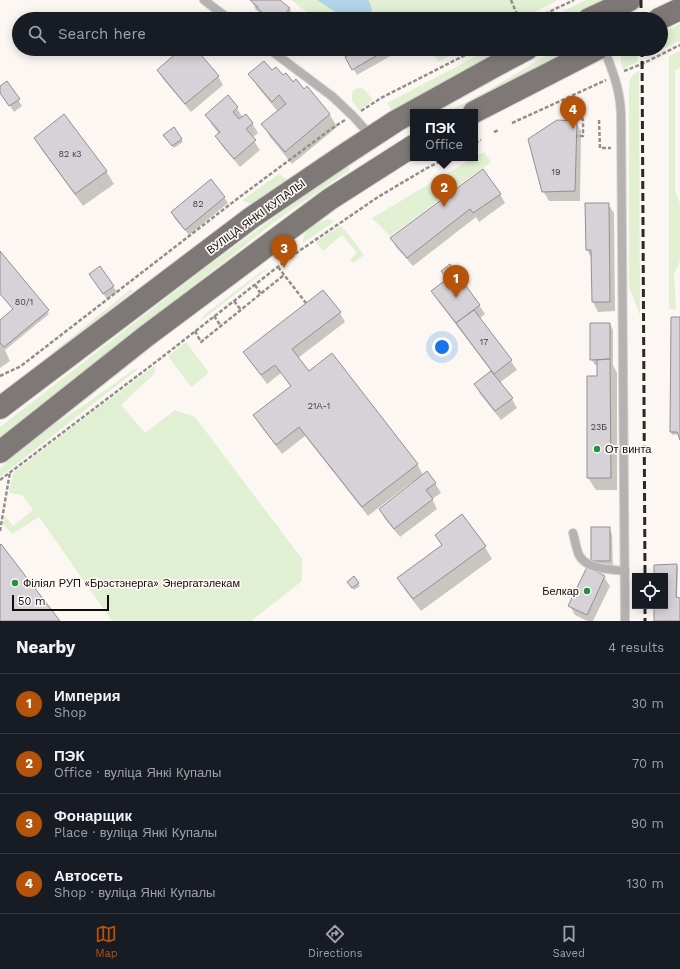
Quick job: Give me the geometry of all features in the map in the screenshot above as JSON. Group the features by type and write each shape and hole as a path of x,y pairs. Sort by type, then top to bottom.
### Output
{"main road":[{"path":"604,12 630,0"},
{"path":"668,15 680,9"},
{"name":"ВУЛІЦА ЯНКІ КУПАЛЫ","path":"419,109 513,56"},
{"path":"478,110 583,56"},
{"name":"ВУЛІЦА ЯНКІ КУПАЛЫ","path":"0,408 251,218 372,136 410,114"},
{"path":"372,136 388,162"},
{"path":"0,452 145,337 330,199 410,148"}],"lane":[{"path":"204,0 220,12"},
{"path":"278,56 333,97 372,136"},
{"path":"607,56 620,97 621,114 625,621"},
{"path":"573,533 577,551 585,562 593,566 624,571"}],"path":[{"path":"511,0 516,12"},
{"path":"549,12 574,0"},
{"path":"668,52 680,46"},
{"path":"0,376 21,366 331,128 381,98 463,56"},
{"path":"624,71 659,56"},
{"path":"512,123 609,78"},
{"path":"571,96 582,120 582,136 576,136"},
{"path":"599,120 600,148 613,148 613,154"},
{"path":"494,132 499,130"},
{"path":"0,480 289,258 345,218 378,197 441,161"},
{"path":"278,267 306,303"},
{"path":"195,331 201,342 284,275"},
{"path":"255,285 261,294"},
{"path":"234,300 242,310"},
{"path":"214,316 221,326"},
{"path":"0,531 10,472"}],"green space":[{"path":"291,0 558,0 535,12 307,12"},
{"path":"586,0 602,0 578,12 562,12"},
{"path":"680,24 680,41 668,47 668,30"},
{"path":"680,51 680,68 675,70 675,191 680,203 680,261 674,274 676,309 669,309 669,56"},
{"path":"435,56 449,56 438,62"},
{"path":"477,56 494,56 392,111 387,103"},
{"path":"545,56 562,56 463,109 453,109 487,91"},
{"path":"637,56 637,62 623,69 621,57"},
{"path":"639,71 640,315 629,287 629,87 631,77"},
{"path":"362,88 373,100 359,110 352,101 352,93 355,89"},
{"path":"484,152 491,162 390,236 372,218 468,161 478,161 478,155"},
{"path":"347,165 350,170 277,220 0,439 0,427 205,268"},
{"path":"279,174 288,180 256,202 251,204 242,200"},
{"path":"327,219 335,221 303,243 303,238 310,228"},
{"path":"340,226 346,231 364,255 353,263 350,259 357,253 342,235 323,251 316,242"},
{"path":"270,267 201,321 204,315 259,273"},
{"path":"131,289 133,291 53,355 52,353"},
{"path":"186,342 209,373 191,387 168,356"},
{"path":"156,365 154,374 121,405 145,433 175,410 195,417 302,559 302,581 251,621 112,621 39,517 12,534 3,524 5,516 13,526 33,510 22,495 9,493 13,473"},
{"path":"138,368 0,477 0,468 43,432"}],"water":[{"path":"317,0 368,0 371,5 372,12 335,12"}],"building":[{"path":"250,0 280,0 290,8 287,12 262,12 257,8 258,7"},
{"path":"173,56 202,56 219,76 185,104 157,70"},
{"path":"347,56 376,56 352,70 345,57"},
{"path":"264,61 272,70 276,67 283,75 286,73 293,82 296,79 304,89 307,86 330,114 285,152 261,124 286,104 279,95 272,102 248,74"},
{"path":"7,81 20,99 9,106 0,93 0,86"},
{"path":"228,95 238,107 233,112 239,119 246,114 253,123 246,129 256,140 234,159 215,136 220,132 205,115"},
{"path":"64,114 107,171 75,194 34,138"},
{"path":"557,120 577,121 575,191 542,192 528,139"},
{"path":"174,127 182,139 172,146 163,135"},
{"path":"483,169 501,194 473,213 470,209 407,258 390,238"},
{"path":"211,179 225,197 185,230 171,212"},
{"path":"585,203 609,203 610,302 592,302 591,250 586,250"},
{"path":"0,251 49,310 4,347 0,343 0,320 13,309 0,294"},
{"path":"450,264 480,305 456,323 431,291 447,279 441,271"},
{"path":"100,266 114,286 103,294 89,274"},
{"path":"323,290 341,312 292,349 309,371 332,353 418,464 362,507 299,427 276,445 253,415 291,386 275,365 261,375 243,352"},
{"path":"474,310 512,360 494,374 456,323"},
{"path":"671,317 680,317 680,440 677,432 670,432"},
{"path":"590,323 610,323 610,359 590,360"},
{"path":"610,359 611,478 587,478 587,376 597,376 597,360"},
{"path":"491,371 513,398 495,411 474,384"},
{"path":"427,471 436,483 426,490 433,499 394,529 379,509"},
{"path":"462,514 486,546 413,599 397,578 442,545 435,535"},
{"path":"591,527 610,527 610,561 591,561"},
{"name":"Філіял РУП «Брэстэнерга» Энергатэлекам","path":"1,544 60,621 0,621"},
{"path":"677,564 676,597 680,598 680,621 654,621 654,609 668,609 668,573 654,573 654,565"},
{"name":"Белкар","path":"587,567 605,576 587,615 568,606"},
{"path":"354,576 359,583 352,588 347,582"}],"railway":[{"path":"641,0 641,12"},
{"path":"642,56 645,573"},
{"path":"645,609 645,621"}],"place":[{"name":"Автосеть","path":"573,129"},
{"name":"ПЭК","path":"444,207"},
{"name":"Фонарщик","path":"284,268"},
{"name":"Империя","path":"456,298"},
{"name":"От винта","path":"597,449"},
{"name":"Філіял РУП «Брэстэнерга» Энергатэлекам","path":"15,583"},
{"name":"Белкар","path":"587,591"}]}
